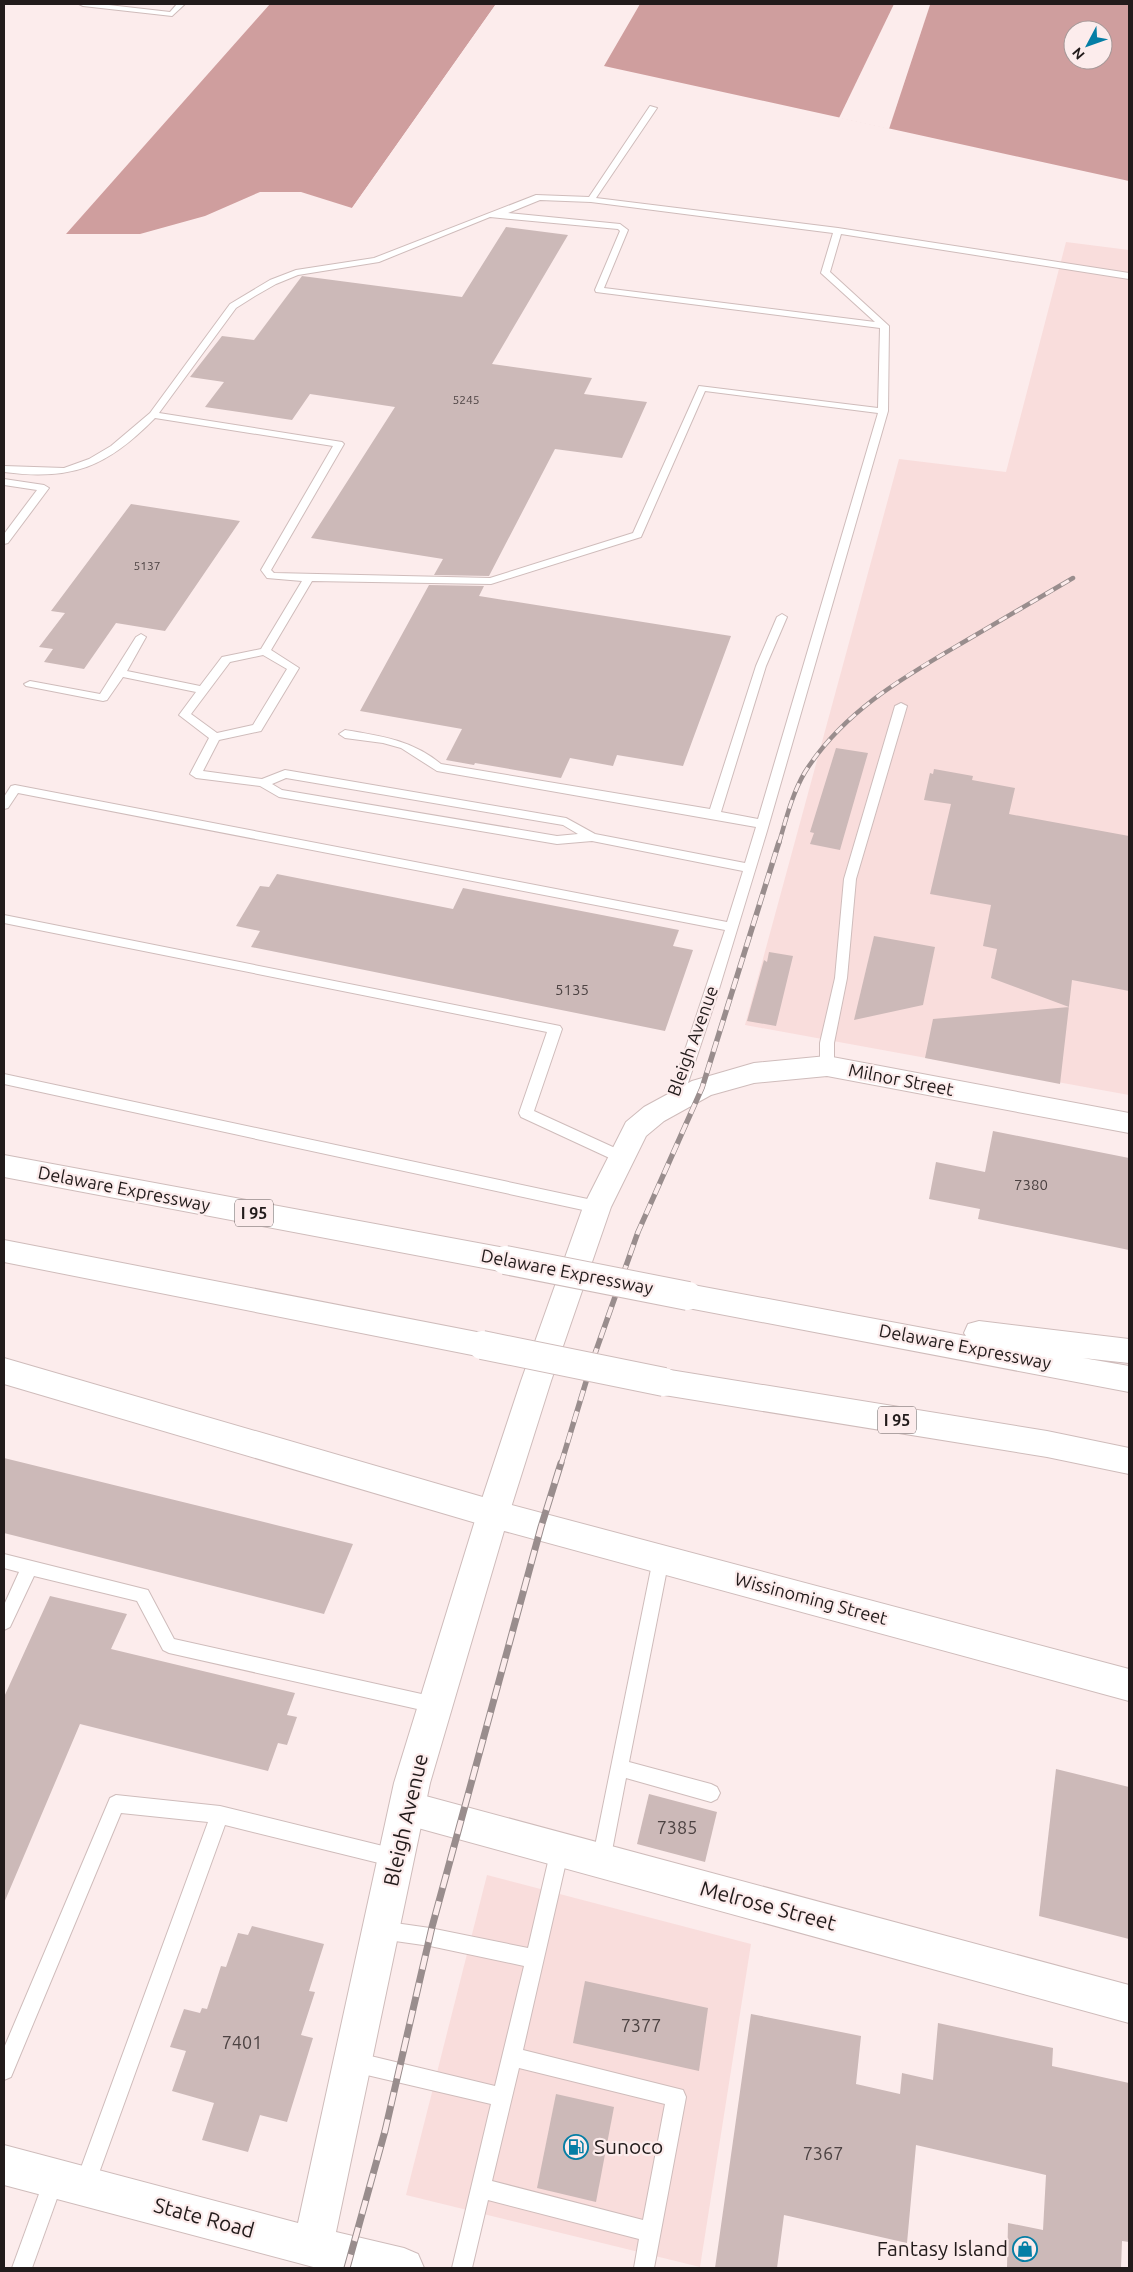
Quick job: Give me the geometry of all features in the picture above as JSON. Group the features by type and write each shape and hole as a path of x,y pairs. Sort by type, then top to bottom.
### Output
{"main road":[{"name":"Milnor Street","path":"675,1101 702,1088 754,1073 827,1066 1129,1123"},
{"name":"Bleigh Avenue","path":"312,2258 412,1783 493,1514 536,1381 597,1207 636,1129 654,1114 675,1101"},
{"name":"Delaware Expressway","path":"4,1166 1129,1379"},
{"name":"I 95","path":"4,1251 664,1382 1047,1444 1129,1461"},
{"path":"688,1296 1129,1351"},
{"name":"Wissinoming Street","path":"4,1371 493,1514 1129,1685"},
{"name":"Melrose Street","path":"407,1808 1129,2004"},
{"name":"State Road","path":"4,2165 69,2182 312,2258 404,2268"}],"lane":[{"path":"83,4 172,14 180,4"},
{"path":"591,200 653,108"},
{"path":"496,214 539,196 591,200 838,231 1129,276"},
{"path":"4,470 69,471 93,460 134,434 154,415 233,306 273,282 316,269 376,260 488,215 496,214 620,227 624,230 599,290 885,326"},
{"path":"838,231 825,273 885,326"},
{"name":"Bleigh Avenue","path":"675,1101 710,1000 883,411 885,326"},
{"path":"154,415 339,444 266,570 271,576 491,581 637,535 702,388 883,411"},
{"path":"4,482 44,488 4,542"},
{"path":"264,651 309,578"},
{"path":"714,814 761,666 782,617"},
{"path":"30,684 103,698 120,674 141,637"},
{"path":"264,651 293,668 257,728 215,737 185,715 226,659 264,651"},
{"path":"120,674 204,690"},
{"path":"827,1066 827,1043 841,978 850,879 901,706"},
{"path":"345,734 393,741 422,753 437,767 763,824"},
{"path":"215,737 196,774 263,783 279,793 557,840 592,837 749,868"},
{"path":"263,783 285,774 566,822 592,837"},
{"path":"4,805 9,787 730,928"},
{"path":"4,919 555,1029 526,1113 621,1157"},
{"path":"4,1079 597,1207"},
{"path":"601,1861 661,1559"},
{"path":"4,1561 142,1595 169,1645 435,1705"},
{"path":"4,1622 30,1568"},
{"path":"620,1768 711,1793"},
{"path":"4,2070 116,1804 220,1815 396,1858"},
{"path":"22,2268 69,2182 220,1815"},
{"path":"462,2268 560,1849"},
{"path":"381,1930 430,1937 534,1959"},
{"path":"512,2057 676,2097 644,2268"},
{"path":"354,2062 501,2097"},
{"path":"480,2188 651,2232"}],"shaded area":[{"path":"270,4 496,4 352,208 301,192 260,192 205,216 140,234 66,234"},
{"path":"640,4 1129,4 1129,181 604,66"},
{"path":"1066,242 1129,250 1129,1095 745,1025 899,459 1006,472"},
{"path":"487,1875 751,1944 700,2267 406,2195"}],"pier":[{"path":"496,4 498,5 355,207 352,208"},
{"path":"894,4 930,5 889,129 839,118"}],"building":[{"path":"506,227 568,235 492,364 592,378 584,394 647,402 622,458 555,449 489,576 434,575 443,559 311,538 395,407 310,394 292,420 205,407 224,382 190,377 222,336 254,340 302,276 462,297"},
{"path":"131,504 240,521 165,631 116,623 84,669 44,662 53,649 39,647 65,613 51,611"},
{"path":"429,585 484,586 479,596 731,636 683,766 617,755 613,766 570,758 561,778 475,763 474,765 446,760 462,729 360,711"},
{"path":"836,748 868,753 840,850 810,844 814,833 810,832"},
{"path":"934,769 973,776 972,780 1015,788 1009,814 1129,836 1129,991 1072,980 1069,1007 991,978 997,949 983,946 991,905 930,894 951,804 924,800 930,773 933,774"},
{"path":"277,874 453,909 463,888 679,930 673,946 693,950 665,1031 251,947 260,931 236,926 260,886 269,887"},
{"path":"874,936 935,947 923,1005 854,1020"},
{"path":"769,952 793,956 776,1026 747,1021 764,960 767,962"},
{"path":"1069,1007 1060,1084 925,1058 933,1019"},
{"path":"993,1131 1129,1158 1129,1250 978,1219 980,1209 929,1199 936,1162 985,1172"},
{"path":"4,1458 353,1544 324,1614 4,1533"},
{"path":"50,1596 127,1614 111,1649 295,1693 287,1715 297,1717 287,1745 278,1743 268,1771 80,1724 4,1903 4,1697"},
{"path":"1056,1769 1129,1787 1129,1939 1039,1916"},
{"path":"649,1794 717,1812 705,1862 637,1844"},
{"path":"252,1926 324,1944 309,1991 315,1992 301,2035 313,2038 287,2122 260,2115 248,2152 202,2140 214,2103 172,2091 186,2051 170,2047 184,2009 200,2013 202,2008 207,2009 221,1966 226,1967 238,1933 248,1935"},
{"path":"585,1981 708,2008 699,2071 573,2043"},
{"path":"751,2014 861,2036 856,2084 900,2094 902,2073 933,2080 938,2023 1053,2048 1052,2066 1129,2083 1129,2242 1122,2241 1121,2268 1007,2268 1008,2223 1043,2230 1046,2175 916,2145 907,2243 784,2215 777,2268 715,2268"},
{"name":"Sunoco","path":"556,2094 614,2107 596,2202 537,2188"}],"railway":[{"path":"779,843 800,780 820,751 837,731 875,698 896,683 1073,578"},
{"path":"561,1464 592,1362 638,1232 702,1088 779,842"},
{"path":"347,2268 385,2131 432,1927 541,1527 561,1463"}],"place":[{"name":"Sunoco","path":"576,2147"},
{"name":"Fantasy Island","path":"1025,2249"}]}
